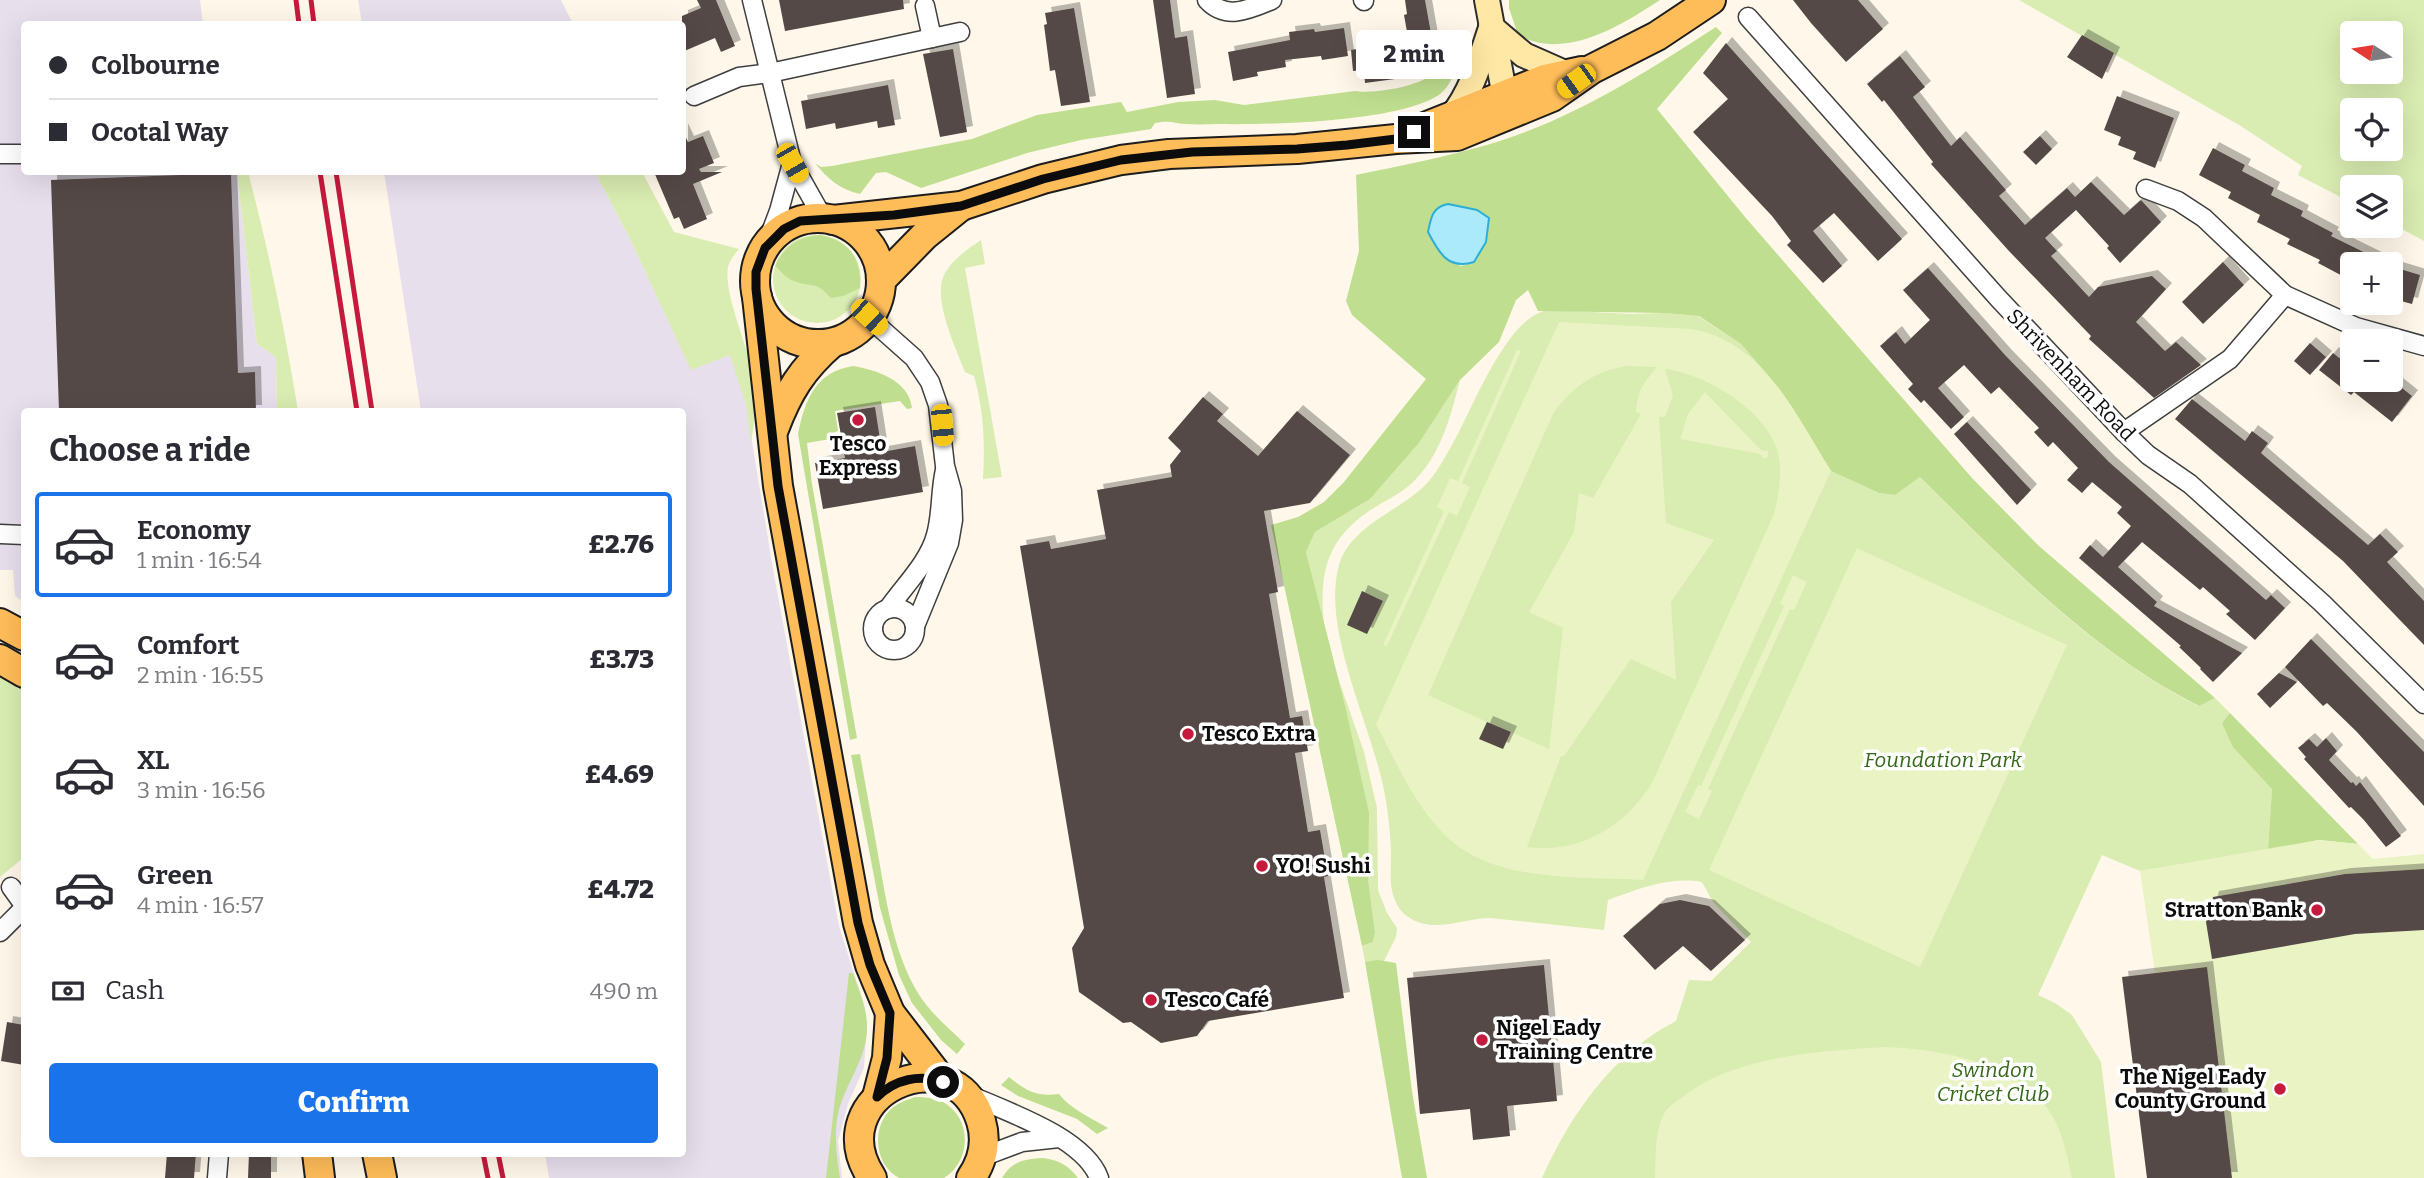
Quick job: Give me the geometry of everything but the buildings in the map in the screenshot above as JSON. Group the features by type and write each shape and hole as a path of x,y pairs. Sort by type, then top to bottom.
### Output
{"main road":[{"path":"1396,139 1452,116 1560,93 1579,72 1657,36 1711,0"},
{"path":"976,1167 984,1138 981,1120 972,1103 951,1086 890,1013 870,965 858,923 778,486 757,297 756,272 765,248 776,234 792,224 961,206 1043,179 1121,160 1192,152 1325,147 1396,139 1448,137 1507,106"},
{"path":"881,280 925,235 961,206"},
{"path":"773,432 796,380 832,343 857,331 878,300 881,280 879,265 870,246 854,230 828,219"},
{"path":"757,297 769,321 790,337 815,344 832,343"},
{"path":"0,622 21,634"},
{"path":"0,659 21,671"},
{"path":"866,1173 859,1142 862,1121 877,1097 887,1058 890,1013"},
{"path":"877,1097 893,1085 911,1079 931,1078 951,1086"},
{"path":"317,1157 320,1178"},
{"path":"378,1157 383,1178"}],"street":[{"path":"752,0 792,163 828,219"},
{"path":"1207,0 1209,4 1225,12 1235,12 1272,0"},
{"path":"1487,0 1507,106"},
{"path":"925,6 932,38"},
{"name":"Shrivenham Road","path":"1748,17 1956,251 2124,432 2147,455 2190,484 2322,603 2424,704"},
{"path":"1491,27 1524,55 1579,72"},
{"path":"1452,116 1473,82 1491,27"},
{"path":"694,96 739,77 770,74 960,32"},
{"path":"0,154 21,154"},
{"path":"765,248 779,211 792,163"},
{"path":"2146,189 2178,201 2204,218 2285,295 2356,327 2424,346"},
{"path":"2124,432 2230,359 2285,295"},
{"path":"869,317 914,358 930,382 938,405 945,466 952,491 952,532 915,626 913,639 904,648 891,650 880,644 875,636 874,626 878,616 888,609 920,566 936,537 945,466"},
{"path":"0,534 21,535"},
{"path":"888,609 906,611 914,620 915,626"},
{"path":"11,887 21,902"},
{"path":"0,932 21,910"},
{"path":"951,1086 1080,1150 1099,1178"},
{"path":"976,1167 1023,1142 1046,1138 1062,1139"},
{"path":"217,1178 219,1157"}],"shaded area":[{"path":"0,0 200,0 203,21 21,21 21,175 237,175 257,344 276,357 277,408 21,408 21,600 15,596 13,570 0,570"},
{"path":"358,0 561,0 572,21 362,21"},
{"path":"384,175 597,175 691,369 730,355 734,362 746,405 773,569 839,926 864,1005 867,1027 864,1068 848,1104 838,1141 842,1178 549,1178 546,1157 686,1157 686,408 421,408"}],"green space":[{"path":"1509,0 1660,0 1628,20 1592,37 1554,44 1536,42 1518,35"},
{"path":"2019,0 2424,0 2424,241 2403,230 2403,175 2340,175 2340,197 2298,175 2302,166 2239,125"},
{"path":"1716,27 1722,33 1657,109 1745,217 1972,478 2039,546 2215,698 2199,706 2122,659 2051,603 1920,477 1895,495 1879,493 1831,471 1781,391 1766,373 1741,344 1699,316 1538,311 1528,290 1516,300 1499,342 1460,380 1419,443 1370,499 1315,532 1306,552 1369,813 1368,879 1375,932 1373,942 1362,946 1271,525 1298,517 1324,502 1344,482 1426,379 1352,315 1346,301 1359,251 1356,175 1487,145 1548,123 1634,78","holes":["1448,204 1477,210 1489,218 1474,262 1461,266 1450,261"]},
{"path":"1460,56 1450,82 1440,94 1396,111 1366,116 1269,124 1155,123 1151,129 1081,140 1027,153 921,188 886,172 876,173 860,194 834,183 815,163 821,167 832,166 972,139 1037,115 1121,102 1127,112 1178,102 1215,100 1244,105 1355,91 1394,89 1425,79"},
{"path":"237,175 249,175 256,202 298,408 277,408 276,357 257,344"},
{"path":"597,175 644,175 674,232 739,249 729,265 728,279 733,308 756,390 751,443 746,405 730,355 691,370 631,241"},
{"path":"817,235 834,238 848,248 858,262 861,279 858,296 848,310 834,320 817,323 800,320 786,310 776,296 773,279 776,262 786,248 800,238"},
{"path":"820,235 839,242 852,252 860,277 860,288 831,298 817,287 791,280 775,266 793,244"},
{"path":"981,240 985,264 965,268 1002,477 983,479 980,402 974,376 965,372 956,350 946,322 941,295 941,283 948,268"},
{"path":"1549,310 1698,316 1741,344 1766,373 1781,391 1831,471 1879,493 1895,495 1920,477 2050,603 2085,632 2159,684 2198,706 2215,698 2230,713 2222,723 2272,789 2268,850 2140,871 2102,855 2038,995 2072,1015 2101,1062 2115,1178 1542,1178 1580,1109 1613,1068 1632,1050 1676,1021 1689,980 1711,981 1751,942 1713,902 1702,882 1690,881 1654,885 1608,900 1604,930 1490,918 1437,925 1416,922 1405,915 1397,905 1392,890 1390,832 1384,790 1350,679 1337,621 1335,594 1338,569 1351,543 1428,482 1439,468 1504,348 1518,329 1533,316"},
{"path":"1559,322 1692,329 1717,336 1739,348 1758,364 1790,405 1831,471 1643,880 1535,874 1483,860 1460,847 1440,830 1421,806 1376,724","holes":["1626,366 1657,367 1640,392 1636,412 1641,414 1593,498 1579,493 1574,532 1529,612 1563,628 1549,749 1511,732 1502,749 1480,739 1487,722 1428,695 1553,414 1584,382 1603,372","1665,369 1697,378 1731,396 1746,407 1770,434 1780,465 1774,514 1652,783 1641,799 1628,813 1599,834 1565,846 1527,847 1561,756 1564,756 1631,659 1676,680 1671,602 1714,540 1666,523 1659,417 1665,417 1673,395"]},
{"path":"1517,350 1521,351 1462,483 1470,487 1457,516 1449,512 1387,646 1383,645 1444,511 1437,507 1450,478 1458,481"},
{"path":"853,366 872,370 898,383 910,398 912,408 907,409 900,401 835,411 838,431 835,432 836,438 807,443 857,738 850,740 798,434 808,399 821,381 829,374"},
{"path":"1460,380 1444,432 1426,467 1407,488 1355,522 1335,547 1325,574 1324,624 1306,552 1315,532 1370,499 1419,443"},
{"path":"1705,392 1761,450 1768,451 1768,457 1764,459 1760,454 1680,439 1688,414"},
{"name":"Foundation Park","path":"1857,548 2067,645 1920,967 1709,870"},
{"path":"1793,575 1807,582 1794,610 1790,609 1708,789 1712,791 1699,819 1685,812 1698,785 1701,786 1784,606 1780,604"},
{"path":"0,671 21,685 21,860 0,877"},
{"path":"1338,678 1364,752 1377,808 1378,890 1387,913 1397,928 1396,937 1384,961 1365,962 1362,946 1373,942 1375,932 1344,701"},
{"path":"2230,713 2358,844 2319,840 2268,850 2272,789 2233,747 2222,723"},
{"path":"860,754 897,945 918,993 934,1014 965,1044 957,1054 941,1040 912,1003 899,975 880,908 851,755"},
{"name":"The Nigel Eady County Ground","path":"2319,840 2358,844 2373,859 2424,854 2424,1178 2147,1178 2122,977 2155,973 2140,871"},
{"path":"1378,960 1396,963 1412,1091 1427,1178 1402,1178 1365,962"},
{"path":"849,973 853,973 864,1006 867,1036 837,1118 836,1148 840,1178 826,1178"},
{"name":"Swindon Cricket Club","path":"1886,1047 1953,1056 1998,1070 2018,1081 2036,1095 2054,1119 2064,1144 2072,1178 1655,1178 1657,1137 1664,1114 1673,1104 1705,1082 1728,1072 1781,1058 1808,1053"},
{"path":"1009,1077 1032,1092 1044,1095 1059,1094 1075,1109 1108,1128 1097,1134 1077,1119 1018,1096 1001,1085"},
{"path":"915,1097 943,1102 953,1109 963,1129 964,1151 953,1171 944,1178 899,1178 885,1165 881,1156 878,1136 884,1118 896,1105"},
{"path":"1043,1158 1063,1164 1078,1178 1002,1178 1019,1162"}],"water":[{"path":"1448,204 1477,210 1489,218 1486,242 1474,262 1451,262 1436,247 1428,232 1435,210"}],"railway":[{"path":"296,0 299,21"},
{"path":"311,0 314,21"},
{"path":"320,175 357,408"},
{"path":"336,175 372,408"},
{"path":"484,1157 488,1178"},
{"path":"499,1157 503,1178"}],"place":[{"name":"Tesco Express","path":"858,420"},
{"name":"Tesco Extra","path":"1188,734"},
{"name":"YO! Sushi","path":"1262,866"},
{"name":"Stratton Bank","path":"2317,910"},
{"name":"Tesco Café","path":"1151,1000"},
{"name":"Nigel Eady Training Centre","path":"1482,1040"},
{"name":"The Nigel Eady County Ground","path":"2280,1089"}],"route":[{"path":"943,1082 931,1078 911,1079 893,1085 877,1097 887,1058 890,1013 870,965 858,923 778,486 756,289 756,272 761,256 776,234 792,224 809,219 833,220 894,215 961,206 1043,179 1121,160 1192,152 1347,145 1396,139 1414,132"}]}
